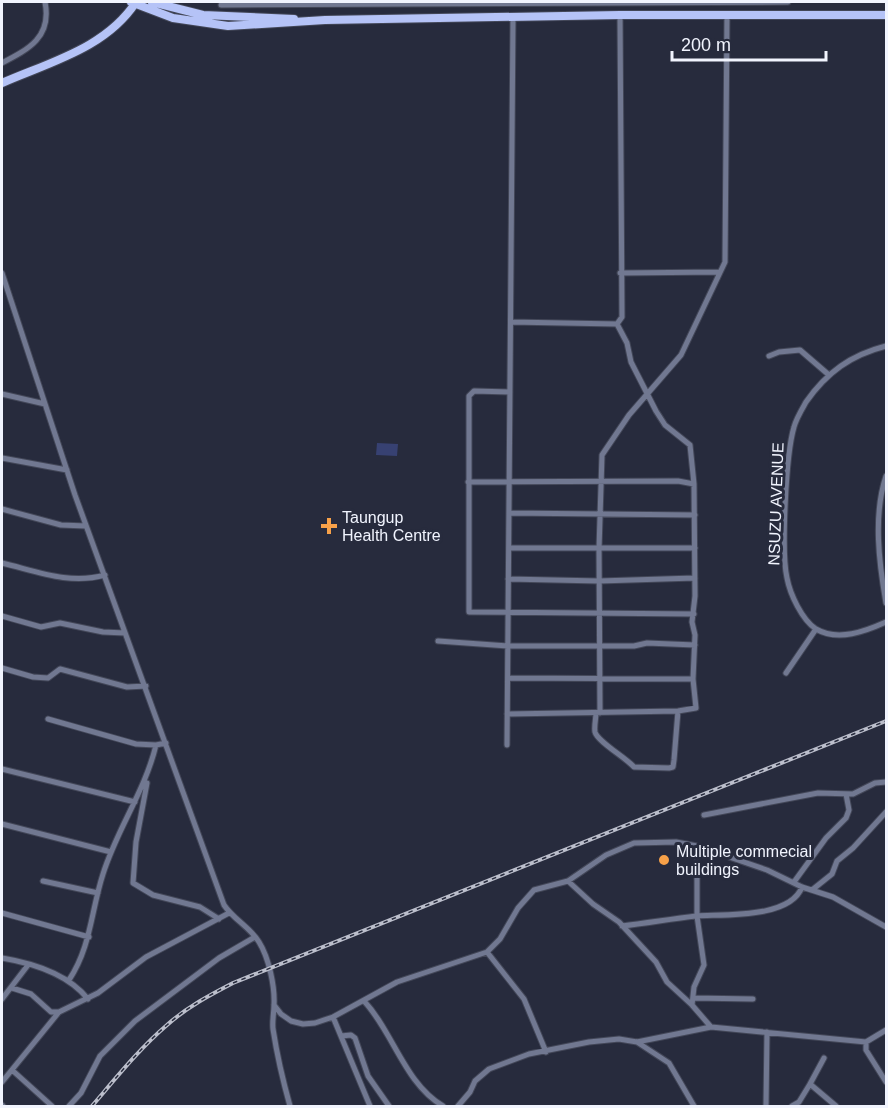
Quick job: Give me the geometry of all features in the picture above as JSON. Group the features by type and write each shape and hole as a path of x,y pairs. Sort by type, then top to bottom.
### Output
{"main road":[{"path":"2,83 93,43 118,24 134,2 173,18 228,27 325,20"},
{"path":"152,2 202,15 325,20 620,15 886,15"}],"street":[{"path":"2,63 34,44 47,20 45,2"},
{"path":"566,2 567,16"},
{"path":"222,5 788,2"},
{"path":"333,5 334,20"},
{"path":"617,324 622,317 620,15"},
{"path":"678,711 673,767 634,767 623,755 599,739 595,732 600,680 598,549 601,483 604,450 629,415 649,395 685,348 725,262 727,15"},
{"path":"507,745 513,18"},
{"path":"620,273 720,272"},
{"path":"2,273 86,526 229,913 260,943 268,969 274,1005 273,1025 276,1049 290,1107"},
{"path":"511,322 617,324"},
{"path":"507,714 678,711 696,708 693,679 695,645 692,622 695,515 690,445 665,426 631,362 627,343 617,324"},
{"name":"NSUZU AVENUE","path":"816,629 807,621 787,578 788,462 794,427 805,403 840,365 862,352 886,346"},
{"path":"769,356 779,352 800,350 829,375"},
{"path":"510,392 470,393 467,609 471,612 508,613 693,614"},
{"path":"2,394 45,404"},
{"path":"2,458 67,470"},
{"path":"886,476 880,518 879,555 886,603"},
{"path":"468,482 678,481 693,484"},
{"path":"2,509 61,525 86,526"},
{"path":"509,513 695,515"},
{"path":"509,548 695,548"},
{"path":"2,563 66,579 82,580 105,575"},
{"path":"508,579 599,581 695,578"},
{"path":"2,616 41,627 60,623 103,632 125,633"},
{"path":"786,672 816,629 838,634 861,633 886,622"},
{"path":"438,641 508,646 600,646 647,643 695,645"},
{"path":"2,668 33,677 48,678 60,669 127,687 146,686"},
{"path":"507,678 693,679"},
{"path":"48,719 136,744 166,743"},
{"path":"156,745 147,779 136,842 133,883 153,895 200,907 219,919"},
{"path":"2,769 135,802"},
{"path":"69,980 84,955 98,893 111,852 147,779"},
{"path":"704,815 807,794 846,794 886,782"},
{"path":"794,882 826,838 846,818 849,810 846,794"},
{"path":"812,890 832,874 837,861 886,812"},
{"path":"2,824 111,852"},
{"path":"274,1005 281,1014 303,1024 333,1017 397,982 487,952 500,939 518,908 529,895 541,888 568,881 606,855 634,843 676,842 697,846 767,870 833,897 886,927"},
{"path":"692,1001 694,987 704,965 697,916 697,846"},
{"path":"43,881 98,893"},
{"path":"568,881 622,926 656,962 667,982 692,1001 711,1027"},
{"path":"622,926 697,916 756,913 782,904 799,893 802,886"},
{"path":"2,913 89,937"},
{"path":"12,988 31,994 51,1012 59,1012 88,999 146,957 229,913"},
{"path":"69,1107 81,1093 100,1056 135,1021 219,958 255,937"},
{"path":"487,952 524,999 546,1052"},
{"path":"2,958 69,980 88,999"},
{"path":"2,999 28,965"},
{"path":"692,1001 753,999"},
{"path":"364,1001 386,1030 415,1078 443,1107"},
{"path":"2,1082 59,1012"},
{"path":"333,1017 370,1107"},
{"path":"458,1107 470,1092 475,1081 489,1069 514,1059 589,1042 619,1039 637,1042 711,1027 866,1042 886,1030"},
{"path":"766,1107 767,1032"},
{"path":"341,1036 351,1035 355,1038 368,1076 388,1107"},
{"path":"637,1042 669,1062 694,1107"},
{"path":"866,1042 866,1050 886,1082"},
{"path":"792,1107 799,1102 824,1058"},
{"path":"12,1070 52,1107"},
{"path":"810,1084 836,1107"},
{"path":"686,1107 689,1099"}],"shaded area":[{"path":"377,443 398,444 397,456 376,455"}],"railway":[{"path":"92,1106 137,1054 167,1025 191,1007 233,983 886,721"}],"place":[{"name":"Taungup Health Centre","path":"329,526"},
{"name":"Multiple commecial buildings","path":"664,860"}]}
